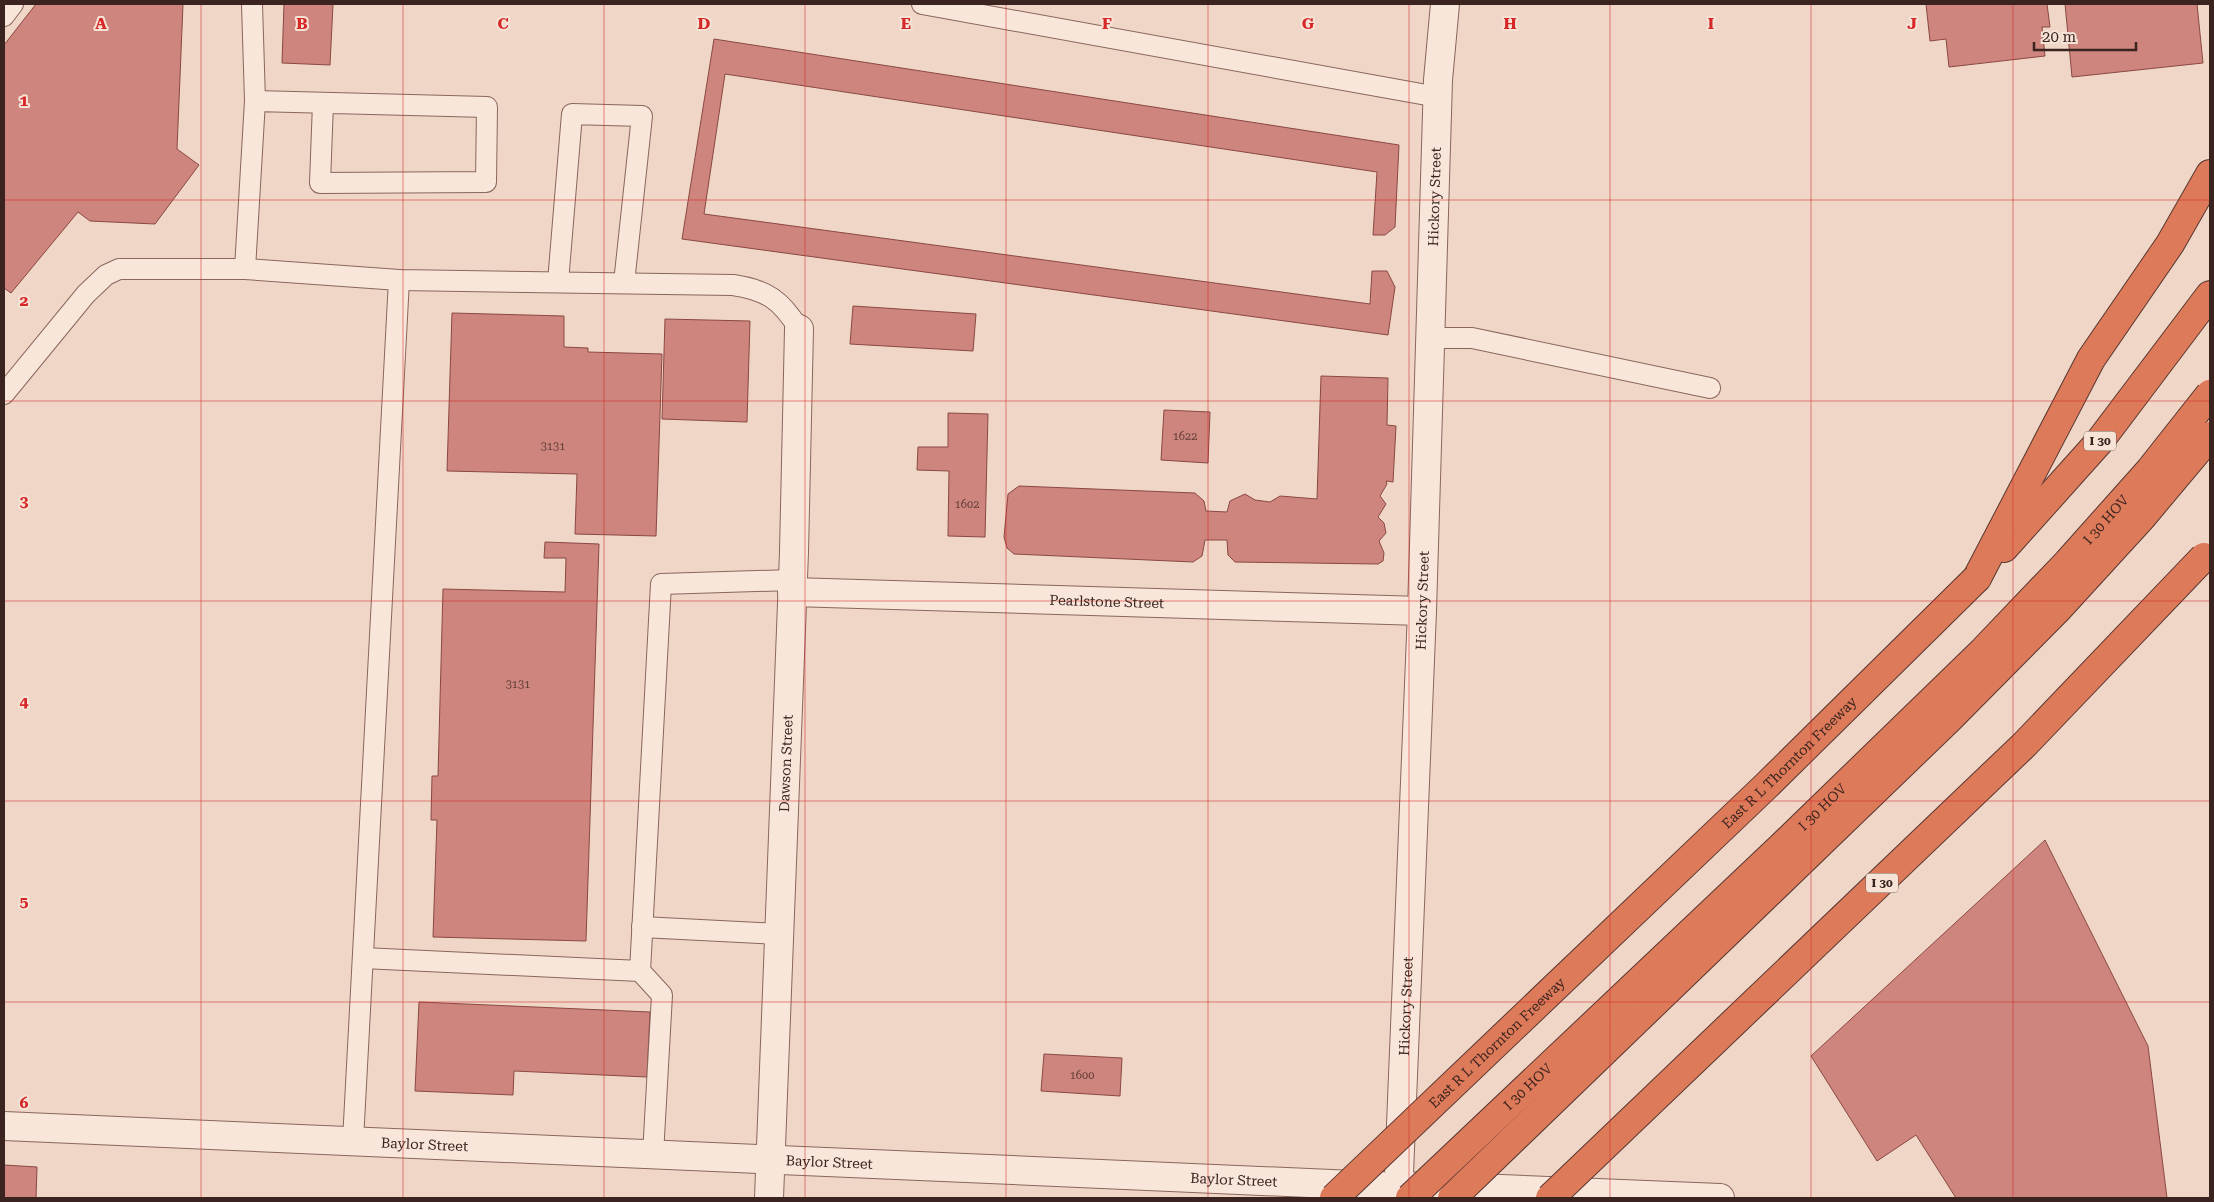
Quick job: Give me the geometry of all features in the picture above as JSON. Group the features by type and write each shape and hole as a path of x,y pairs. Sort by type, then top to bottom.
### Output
{"highway":[{"path":"1977,578 2091,359 2170,244 2210,174"},
{"name":"East R L Thornton Freeway","path":"1334,1198 1752,799 1977,578 2099,442 2210,295"},
{"name":"I 30 HOV","path":"1402,1195 1781,847 1982,652 2068,562 2150,470 2210,394"},
{"name":"I 30 HOV","path":"1452,1198 1949,719 2056,611 2142,517 2210,436"},
{"name":"I 30","path":"1550,1198 2025,744 2208,553"}],"street":[{"name":"Hickory Street","path":"1402,1195 1438,97 1446,4"},
{"name":"Dawson Street","path":"769,1198 792,586 799,329"},
{"name":"Pearlstone Street","path":"792,586 1422,611"},
{"name":"Baylor Street","path":"4,1126 771,1159 1402,1195 1429,1186 1720,1198"}],"lane":[{"path":"4,16 13,4"},
{"path":"245,269 255,100 252,4"},
{"path":"922,4 1438,97"},
{"path":"255,100 487,107 486,182 320,183 323,103"},
{"path":"558,282 572,114 642,116 624,283"},
{"path":"4,394 86,294 106,275 120,270 245,269 399,280 733,285 754,288 778,302 788,312 799,329"},
{"path":"353,1141 399,280"},
{"path":"1431,338 1472,338 1710,388"},
{"path":"640,971 661,584 792,586"},
{"path":"642,927 779,934"},
{"path":"363,958 640,971 662,995 653,1155"}],"building":[{"path":"36,4 183,4 177,149 199,165 155,224 90,221 78,212 11,293 4,288 4,45"},
{"path":"284,4 333,4 330,65 282,63"},
{"path":"1926,4 2047,4 2050,27 2042,27 2045,56 1949,67 1946,39 1930,41"},
{"path":"2065,4 2197,4 2203,63 2072,77"},
{"path":"714,39 1399,145 1395,227 1385,235 1373,235 1377,172 725,74 704,214 1370,304 1372,271 1387,271 1395,287 1388,335 682,239"},
{"path":"853,306 976,314 973,351 850,344"},
{"path":"452,313 564,316 564,347 588,348 588,352 662,354 656,536 575,534 577,474 447,471"},
{"path":"665,319 750,321 747,422 662,419"},
{"path":"1321,376 1388,378 1387,425 1396,426 1393,482 1386,481 1387,484 1380,496 1386,504 1378,517 1384,523 1386,533 1379,541 1384,553 1383,561 1378,564 1235,562 1228,555 1227,540 1205,540 1202,556 1193,562 1014,554 1007,548 1004,537 1008,494 1019,486 1195,493 1204,501 1206,511 1227,512 1230,501 1245,494 1255,500 1270,502 1280,496 1317,499"},
{"path":"1164,410 1210,412 1208,463 1161,460"},
{"path":"948,413 988,414 985,537 948,536 949,471 917,470 918,447 948,447"},
{"path":"545,542 599,544 586,941 433,937 437,820 431,820 432,776 438,776 443,589 565,592 566,558 544,558"},
{"path":"2045,840 2148,1046 2167,1198 1956,1198 1916,1135 1877,1161 1811,1056"},
{"path":"419,1002 650,1012 647,1077 514,1071 513,1095 415,1091"},
{"path":"1044,1054 1122,1058 1120,1096 1041,1091"},
{"path":"4,1165 37,1167 36,1198 4,1198"}]}
